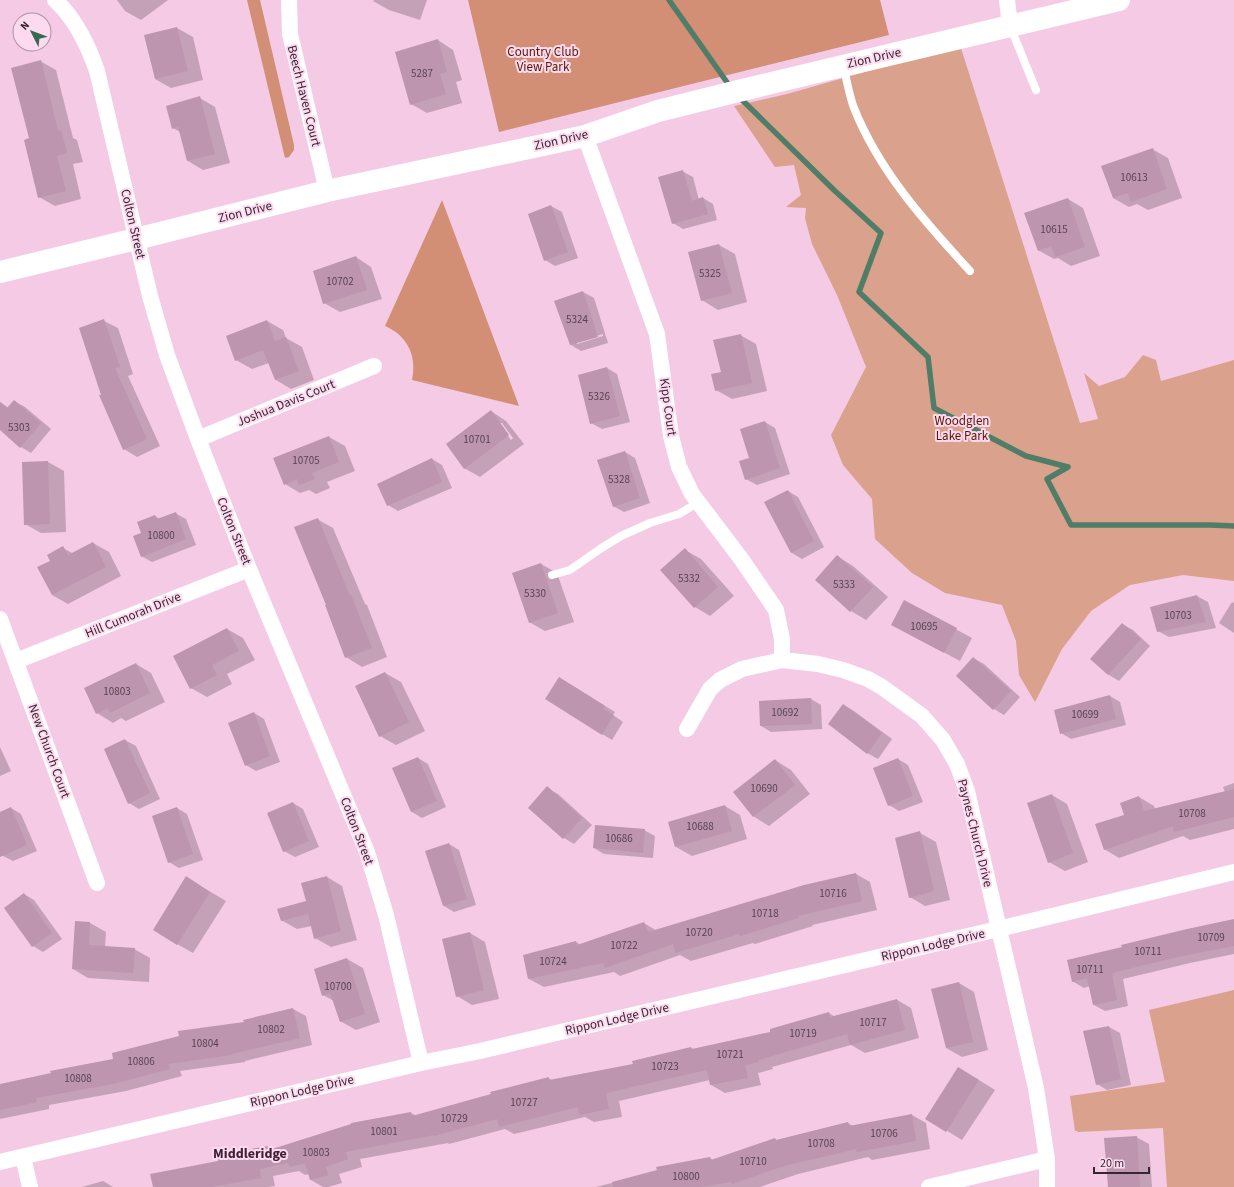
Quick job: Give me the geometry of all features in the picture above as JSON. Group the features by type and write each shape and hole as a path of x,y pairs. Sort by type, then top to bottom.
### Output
{"main road":[{"name":"Zion Drive","path":"0,272 327,191 585,136 658,111 1119,0"}],"street":[{"name":"Colton Street","path":"55,0 73,20 89,49 97,71 150,296 167,355 249,569 367,852 386,915 421,1063"},
{"name":"Beech Haven Court","path":"289,0 290,34 327,191"},
{"path":"1007,0 1010,26"},
{"name":"Kipp Court","path":"585,136 657,334 671,436 679,467 692,494 742,560 776,610 782,639 782,660"},
{"name":"Joshua Davis Court","path":"198,439 374,366"},
{"name":"Hill Cumorah Drive","path":"16,661 249,569"},
{"name":"New Church Court","path":"0,618 97,883"},
{"name":"Paynes Church Drive","path":"687,729 710,690 720,680 742,669 782,660 818,664 843,670 868,679 909,705 922,716 942,740 957,764 967,791 1036,1088 1047,1159 1047,1187"},
{"name":"Rippon Lodge Drive","path":"0,1162 421,1063 487,1050 1234,872"},
{"path":"23,1157 30,1187"},
{"path":"929,1187 1047,1159"}],"lane":[{"path":"1010,26 1036,90"},
{"path":"843,66 854,107 866,134 890,175 933,231 970,271"},
{"path":"552,575 570,570 621,536 650,523 679,514 699,502"}],"green space":[{"path":"247,0 260,0 294,145 294,150 289,157 285,158"},
{"name":"Country Club View Park","path":"468,0 880,0 889,35 499,132"},
{"name":"Woodglen Lake Park","path":"960,45 1080,423 1098,419 1084,373 1099,386 1125,377 1143,355 1156,360 1161,381 1234,360 1234,581 1183,575 1130,585 1091,611 1062,649 1035,702 1019,675 1016,641 1002,605 945,593 912,573 875,539 872,499 843,465 831,435 866,367 837,295 812,244 805,218 806,208 786,207 801,195 794,165 775,167 734,106 787,94"},
{"path":"442,200 519,406 412,380 413,363 409,348 400,335 385,326"},
{"path":"1234,990 1234,1187 1167,1187 1163,1128 1075,1131 1070,1096 1165,1082 1149,1010"}],"building":[{"path":"177,27 188,71 155,79 144,35"},
{"path":"438,39 447,72 440,74 446,94 410,105 395,52"},
{"path":"41,60 58,131 61,130 67,153 57,156 66,191 38,198 24,140 29,138 11,68"},
{"path":"200,96 215,154 187,161 178,127 172,129 166,106"},
{"path":"1153,148 1167,189 1131,202 1128,193 1113,198 1101,166"},
{"path":"683,170 692,201 703,197 708,214 672,224 658,177"},
{"path":"1068,198 1085,247 1055,257 1051,246 1038,251 1024,213"},
{"path":"551,205 568,252 544,261 528,214"},
{"path":"719,244 732,293 701,301 688,252"},
{"path":"356,256 367,290 323,304 313,271"},
{"path":"583,291 598,337 570,345 554,301"},
{"path":"104,319 120,367 115,368 147,439 123,450 99,395 101,395 79,328"},
{"path":"267,320 275,341 286,337 299,371 275,380 263,350 235,361 226,336"},
{"path":"741,334 752,383 715,391 711,374 721,372 713,340"},
{"path":"607,367 620,416 590,424 578,375"},
{"path":"14,400 41,423 20,448 0,430 0,402 7,408"},
{"path":"491,410 509,435 464,469 446,444"},
{"path":"765,421 780,468 745,480 739,461 749,458 740,429"},
{"path":"329,436 339,462 312,473 315,479 299,485 297,479 284,485 273,458"},
{"path":"625,451 640,498 613,507 597,460"},
{"path":"432,458 442,482 387,506 377,484"},
{"path":"48,461 50,524 24,525 22,462"},
{"path":"788,490 814,541 791,553 764,502"},
{"path":"176,512 186,539 141,557 133,536 141,533 137,522 155,515 157,519"},
{"path":"318,518 372,648 345,658 326,605 294,527"},
{"path":"93,542 106,567 52,595 37,567 50,561 47,555 63,546 68,555"},
{"path":"685,548 718,587 694,608 660,570"},
{"path":"837,555 873,587 850,612 815,580"},
{"path":"541,563 558,613 529,623 512,573"},
{"path":"1197,595 1206,622 1157,632 1150,607"},
{"path":"904,600 957,628 944,653 891,625"},
{"path":"1122,623 1141,639 1108,675 1090,659"},
{"path":"227,628 239,651 212,665 217,675 190,689 173,656"},
{"path":"973,657 1011,691 993,710 956,676"},
{"path":"136,663 150,693 110,713 108,708 96,714 84,688"},
{"path":"385,672 409,722 379,737 355,686"},
{"path":"559,677 605,706 603,709 614,715 602,735 545,699"},
{"path":"1110,695 1116,719 1060,734 1054,710"},
{"path":"811,698 812,724 760,726 759,701"},
{"path":"843,704 882,733 867,754 828,724"},
{"path":"254,712 270,756 245,766 228,723"},
{"path":"125,739 150,793 128,804 104,749"},
{"path":"418,757 437,801 411,812 392,768"},
{"path":"898,758 913,796 888,806 873,768"},
{"path":"775,759 795,785 753,817 733,792"},
{"path":"547,786 582,818 563,839 528,808"},
{"path":"1234,789 1234,817 1174,832 1173,826 1104,850 1095,824 1124,815 1120,803 1139,796 1144,811"},
{"path":"1052,794 1073,853 1048,863 1027,803"},
{"path":"293,802 309,841 283,852 267,813"},
{"path":"725,805 732,831 675,847 668,822"},
{"path":"11,807 27,845 0,857 0,812"},
{"path":"177,807 193,854 168,863 152,816"},
{"path":"595,825 645,829 643,853 593,848"},
{"path":"920,831 934,891 909,898 895,838"},
{"path":"449,843 467,899 443,906 425,851"},
{"path":"856,873 862,901 798,916 799,918 740,936 739,934 675,953 673,944 605,968 603,963 528,979 523,955 576,941 577,945 644,922 648,932 804,885"},
{"path":"186,876 210,892 177,945 153,930"},
{"path":"327,876 341,931 314,939 308,914 281,921 277,909 306,901 301,883"},
{"path":"24,893 52,933 32,947 4,908"},
{"path":"1234,919 1234,946 1178,957 1112,973 1117,1000 1093,1005 1087,978 1072,982 1067,960 1122,947 1121,945"},
{"path":"75,921 90,922 89,945 135,948 133,973 72,969"},
{"path":"470,932 484,990 456,997 442,939"},
{"path":"347,958 365,1014 340,1022 330,993 322,996 314,969"},
{"path":"959,982 973,1042 946,1048 931,989"},
{"path":"897,999 905,1030 850,1045 847,1034 759,1060 759,1062 745,1065 748,1078 710,1085 707,1070 606,1093 609,1109 579,1115 578,1107 499,1127 497,1119 434,1136 346,1152 348,1159 326,1167 328,1175 310,1180 305,1163 290,1167 288,1163 260,1169 261,1178 211,1187 153,1187 150,1174 218,1161 217,1155 268,1146 269,1150 351,1123 411,1112 412,1116 491,1094 490,1092 549,1077 549,1080 633,1064 632,1061 691,1047 692,1049 770,1032 770,1029 829,1012 830,1017"},
{"path":"293,1008 300,1038 232,1055 168,1064 170,1069 113,1084 36,1098 37,1102 0,1110 0,1084 51,1073 50,1071 113,1059 112,1053 179,1036 178,1031 244,1022 243,1020"},
{"path":"1109,1026 1121,1079 1096,1085 1083,1031"},
{"path":"958,1067 979,1080 946,1132 925,1119"},
{"path":"912,1114 916,1141 857,1152 856,1149 784,1166 732,1184 731,1182 700,1187 613,1187 612,1182 657,1170 656,1167 710,1157 711,1160 775,1138 776,1140 848,1122 849,1126"},
{"path":"1137,1136 1140,1187 1108,1187 1104,1138"}],"waterway":[{"path":"669,0 731,88"},
{"path":"738,96 835,191 881,233 859,292 928,357 934,408 1026,456 1068,467 1047,479 1071,525 1234,526"}],"district":[{"name":"Middleridge","path":"250,1154"}]}
